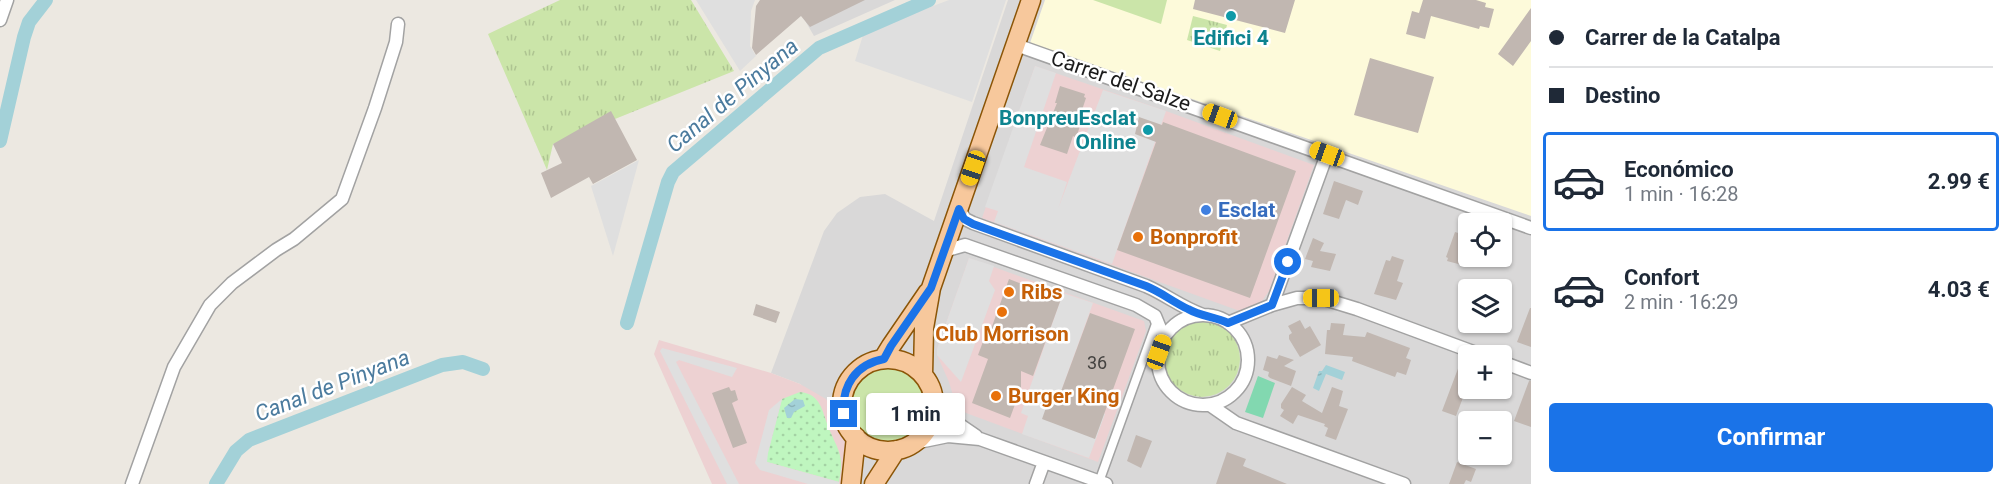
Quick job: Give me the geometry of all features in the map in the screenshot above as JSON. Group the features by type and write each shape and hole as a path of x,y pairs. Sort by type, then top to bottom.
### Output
{"main road":[{"path":"923,375 924,328 931,288 1031,0"},
{"path":"884,359 931,288"},
{"path":"874,484 905,446 928,428 933,415 934,401 923,375 905,362 884,359 862,367 851,378 844,392 844,414 848,426 856,437 874,448 905,446"},
{"path":"851,484 856,437"}],"street":[{"path":"0,20 7,0"},
{"path":"132,484 174,367 210,305 232,283 294,239 342,199 375,108 396,42 398,24"},
{"name":"Carrer del Salze","path":"1016,45 1531,228"},
{"path":"1272,305 1327,154"},
{"path":"959,209 964,219 973,224 1157,291 1189,310 1217,317 1228,323 1239,334 1246,347 1248,362 1244,377 1236,390 1224,400 1210,405 1196,405 1171,391 1162,380 1158,366 1159,352 1171,328 1192,316 1204,315"},
{"path":"944,251 965,245 1144,309 1155,316 1164,338"},
{"path":"1053,276 1062,271 1071,260"},
{"path":"1067,280 1071,260"},
{"path":"1228,323 1272,305 1297,298 1321,298 1458,346"},
{"path":"905,446 948,436 980,439 1102,483 1158,321"},
{"path":"1512,366 1531,373"},
{"path":"934,401 957,423 980,439"},
{"path":"1210,405 1236,423 1404,484"},
{"path":"1036,484 1044,462"}],"shaded area":[{"path":"696,0 755,0 751,11 750,46 756,56 740,71"},
{"path":"793,0 895,0 814,36"},
{"path":"949,0 1006,0 972,102 855,61 864,32"},
{"path":"1008,0 1531,0 1531,484 844,484 837,426 833,412 800,384 771,373 824,231 837,213 860,197 885,194 934,221"},
{"path":"1045,0 1531,0 1531,216 1030,43"},
{"path":"1035,66 1314,165 1269,291 1257,306 1237,310 982,218"},
{"path":"1035,66 1056,73 1024,167 1067,182 1058,209 1103,90 1166,111 1112,264 994,222 998,211 985,207"},
{"path":"639,160 613,256 591,186"},
{"path":"969,258 1144,321 1146,331 1098,462 966,413 955,402 937,355 937,349"},
{"path":"969,258 994,266 989,281 995,290 961,382 937,355 937,349"},
{"path":"1063,293 1093,303 1059,397 1105,414 1089,458 1022,434 1028,416 1021,413"},
{"path":"659,340 771,373 800,384 826,399 848,451 844,484 712,484 654,354"},
{"path":"662,348 737,368 732,377 679,360 676,362 739,484 727,484 660,351"},
{"path":"782,399 767,462 839,482 839,484 808,484 760,470 755,463 769,410"}],"green space":[{"path":"560,0 691,0 734,71 553,144 547,170 488,34"},
{"path":"1093,0 1167,0 1161,24"},
{"path":"1193,16 1227,25 1220,51 1187,40"},
{"path":"1202,321 1216,324 1229,332 1237,345 1240,359 1237,373 1229,386 1216,394 1202,397 1188,394 1175,386 1167,373 1164,359 1167,345 1175,332 1188,324"},
{"path":"882,367 896,367 910,373 921,384 927,398 924,420 916,432 896,443 882,443 868,437 857,426 851,412 851,398 857,384 868,373"},
{"path":"1258,376 1275,383 1263,418 1245,412"},
{"path":"800,392 812,396 820,404 841,458 839,482 767,462 782,399"}],"water":[{"path":"1326,365 1345,372 1342,380 1326,374 1319,391 1313,388 1319,371 1322,371"},
{"path":"795,399 803,400 805,406 794,412 791,418 787,418 784,408"}],"building":[{"path":"760,0 865,0 810,27 801,16 756,55 752,48 756,6"},
{"path":"1195,0 1295,0 1285,33 1193,9"},
{"path":"1423,0 1476,0 1486,3 1485,7 1494,9 1489,28 1480,26 1479,29 1431,16 1425,39 1406,34 1412,11 1419,13"},
{"path":"1531,8 1531,41 1513,66 1498,54"},
{"path":"1370,58 1434,77 1418,133 1354,115"},
{"path":"1060,86 1085,94 1086,98 1081,113 1084,114 1076,138 1073,136 1067,154 1040,145 1057,103 1055,103"},
{"path":"611,111 637,160 593,184 589,177 551,198 541,173 562,163 553,144"},
{"name":"Esclat","path":"1139,117 1162,125 1163,122 1296,171 1250,298 1117,250 1156,142 1135,134"},
{"path":"1334,181 1363,191 1358,205 1346,200 1339,219 1323,214"},
{"path":"1455,232 1458,233 1458,264 1447,261 1446,257"},
{"path":"1313,238 1324,243 1320,251 1336,254 1330,271 1311,267 1313,261 1305,259"},
{"path":"1392,256 1404,260 1397,281 1403,283 1396,300 1374,294 1386,260 1390,261"},
{"path":"1009,279 1061,299 1033,376 1021,371 1021,388 1010,418 972,403 988,359 978,355 987,331 990,332"},
{"path":"756,304 780,312 776,323 753,315"},
{"path":"1531,308 1531,347 1517,342"},
{"path":"1090,313 1135,329 1095,439 1042,419 1048,402 1056,405"},
{"path":"1300,320 1305,329 1310,326 1321,345 1300,357 1289,339 1292,333 1288,326"},
{"path":"1331,323 1345,324 1343,335 1365,337 1367,332 1410,348 1406,358 1411,360 1406,375 1397,372 1395,377 1352,361 1353,357 1325,354 1327,330 1330,330"},
{"path":"1279,355 1294,360 1284,366 1296,371 1291,386 1270,378 1269,372 1263,370 1267,356 1277,359"},
{"path":"1458,369 1458,399 1462,399 1456,416 1442,411"},
{"path":"1529,381 1531,381 1531,427 1514,421"},
{"path":"729,387 731,391 735,390 738,400 732,403 747,443 733,448 712,393"},
{"path":"1292,387 1306,395 1302,401 1322,413 1332,387 1343,391 1339,406 1348,409 1336,440 1325,436 1328,428 1324,426 1325,424 1298,415 1293,424 1280,416 1284,410 1281,404"},
{"path":"1136,435 1152,441 1141,468 1127,461"},
{"path":"1227,452 1246,459 1243,466 1287,484 1216,484"},
{"path":"1457,462 1458,465 1476,469 1471,482 1466,480 1464,484 1449,484"}],"waterway":[{"name":"Canal de Pinyana","path":"0,141 24,37 29,22 46,0"},
{"name":"Canal de Pinyana","path":"627,323 668,182 673,172 819,48 929,0"},
{"name":"Canal de Pinyana","path":"216,484 236,451 249,440 442,365 463,362 483,369"}],"place":[{"name":"Edifici 4","path":"1231,16"},
{"name":"BonpreuEsclat Online","path":"1148,130"},
{"name":"Esclat","path":"1206,210"},
{"name":"Bonprofit","path":"1138,237"},
{"name":"Ribs","path":"1009,292"},
{"name":"Club Morrison","path":"1002,312"},
{"name":"Burger King","path":"996,396"}],"route":[{"path":"844,414 844,392 851,378 862,367 884,359 931,288 959,209 964,219 973,224 1146,286 1166,295 1189,310 1217,317 1228,323 1272,305 1288,262"}]}
